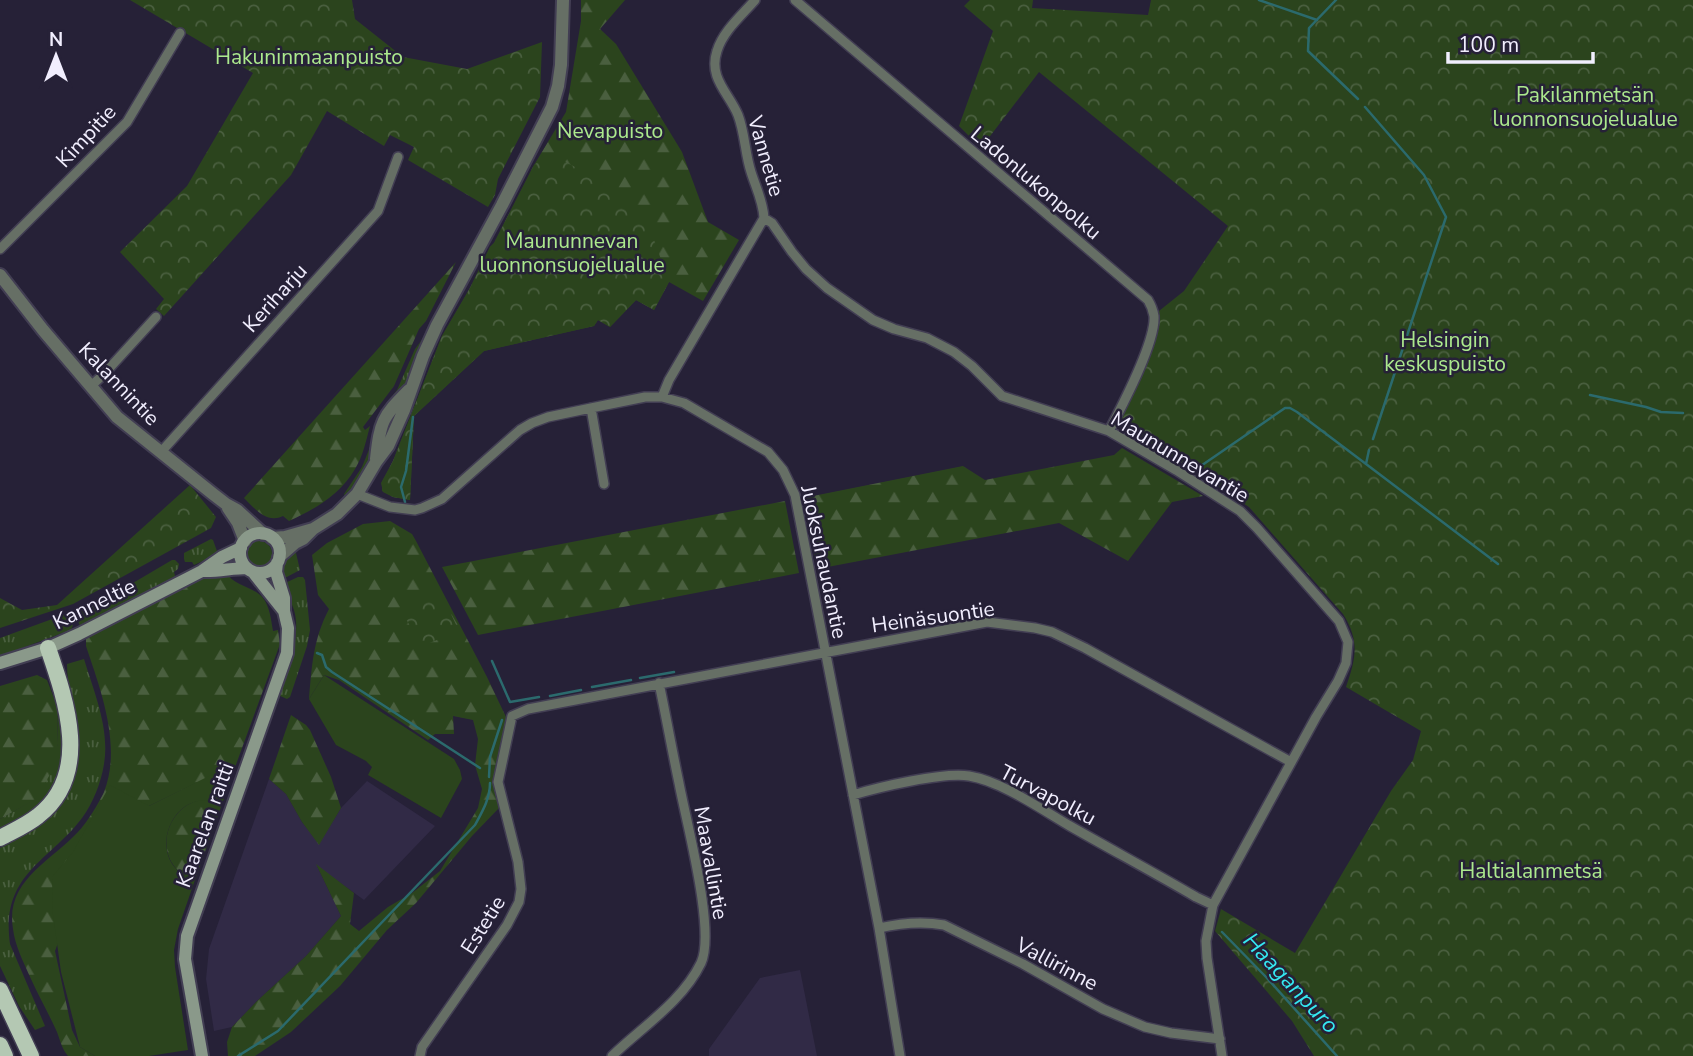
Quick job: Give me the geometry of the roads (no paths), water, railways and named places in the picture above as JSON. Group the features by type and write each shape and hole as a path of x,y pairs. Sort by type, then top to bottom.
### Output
{"highway":[{"path":"0,838 40,816 60,788 68,768 71,743 68,720 48,648"},
{"path":"0,990 31,1056"},
{"path":"0,1045 5,1056"}],"main road":[{"path":"250,570 267,572 278,560 278,547 268,536 255,534 243,544 242,561 284,611"},
{"name":"Kanneltie","path":"0,663 48,648 79,634 202,571 243,544"},
{"name":"Kaarelan raitti","path":"202,1056 186,959 187,936 287,653 288,628 284,598 276,572 278,560"},
{"name":"Kanneltie","path":"202,571 237,568 250,570"}],"street":[{"path":"278,560 295,543 337,514 357,494 388,446 404,410 422,356 552,107 560,75 563,0"},
{"name":"Vannetie","path":"662,397 764,218 762,201 751,172 738,115 720,87 715,66 717,49 727,31 755,0"},
{"name":"Ladonlukonpolku","path":"795,0 1148,300 1154,315 1149,345 1109,430"},
{"name":"Kimpitie","path":"0,249 127,122 180,33"},
{"name":"Keriharju","path":"161,452 378,211 398,157"},
{"name":"Maununnevantie","path":"764,218 772,223 806,269 827,288 873,320 927,338 954,352 1002,396 1109,430 1240,511 1339,621 1348,642 1346,663 1213,905 1206,941 1222,1056"},
{"name":"Kalannintie","path":"0,275 117,417 268,536"},
{"path":"91,386 156,317"},
{"name":"Juoksuhaudantie","path":"357,494 400,509 415,510 442,499 520,430 548,417 645,397 662,397 684,403 768,453 783,470 795,495 879,928 900,1056"},
{"path":"591,408 604,484"},
{"name":"Kalannintie","path":"226,505 238,523 243,544"},
{"path":"268,536 313,529"},
{"name":"Heinäsuontie","path":"512,716 528,709 659,683 987,622 1052,632 1291,762"},
{"name":"Maavallintie","path":"612,1056 670,1005 702,962 704,947 702,898 659,683"},
{"name":"Estetie","path":"420,1056 422,1047 507,925 519,902 521,885 516,852 498,782 512,716"},
{"name":"Turvapolku","path":"853,795 951,776 980,778 1213,905"},
{"name":"Vallirinne","path":"879,928 908,923 944,925 1134,1023 1162,1032 1220,1039"}],"waterway":[{"path":"1259,0 1317,20"},
{"path":"1336,0 1309,28 1308,51 1358,99"},
{"path":"1365,107 1424,175 1446,217 1373,439"},
{"path":"1590,395 1661,412 1683,413"},
{"path":"1195,470 1285,408 1297,412 1366,464"},
{"path":"405,502 401,487 406,471 413,417"},
{"path":"1369,450 1366,464 1498,564"},
{"path":"317,653 322,655 326,667 332,672 480,768"},
{"path":"492,661 510,702 539,697"},
{"path":"640,678 674,672"},
{"path":"592,687 631,680"},
{"path":"550,696 581,690"},
{"path":"489,777 490,757 502,720"},
{"path":"238,1056 278,1031 475,825 487,800 490,783"},
{"name":"Haaganpuro","path":"1222,932 1337,1056"}],"park label":[{"name":"Hakuninmaanpuisto","path":"309,57"},
{"name":"Pakilanmetsän luonnonsuojelualue","path":"1585,107"},
{"name":"Nevapuisto","path":"610,131"},
{"name":"Maununnevan luonnonsuojelualue","path":"572,253"},
{"name":"Helsingin keskuspuisto","path":"1445,352"},
{"name":"Haltialanmetsä","path":"1531,871"}]}
